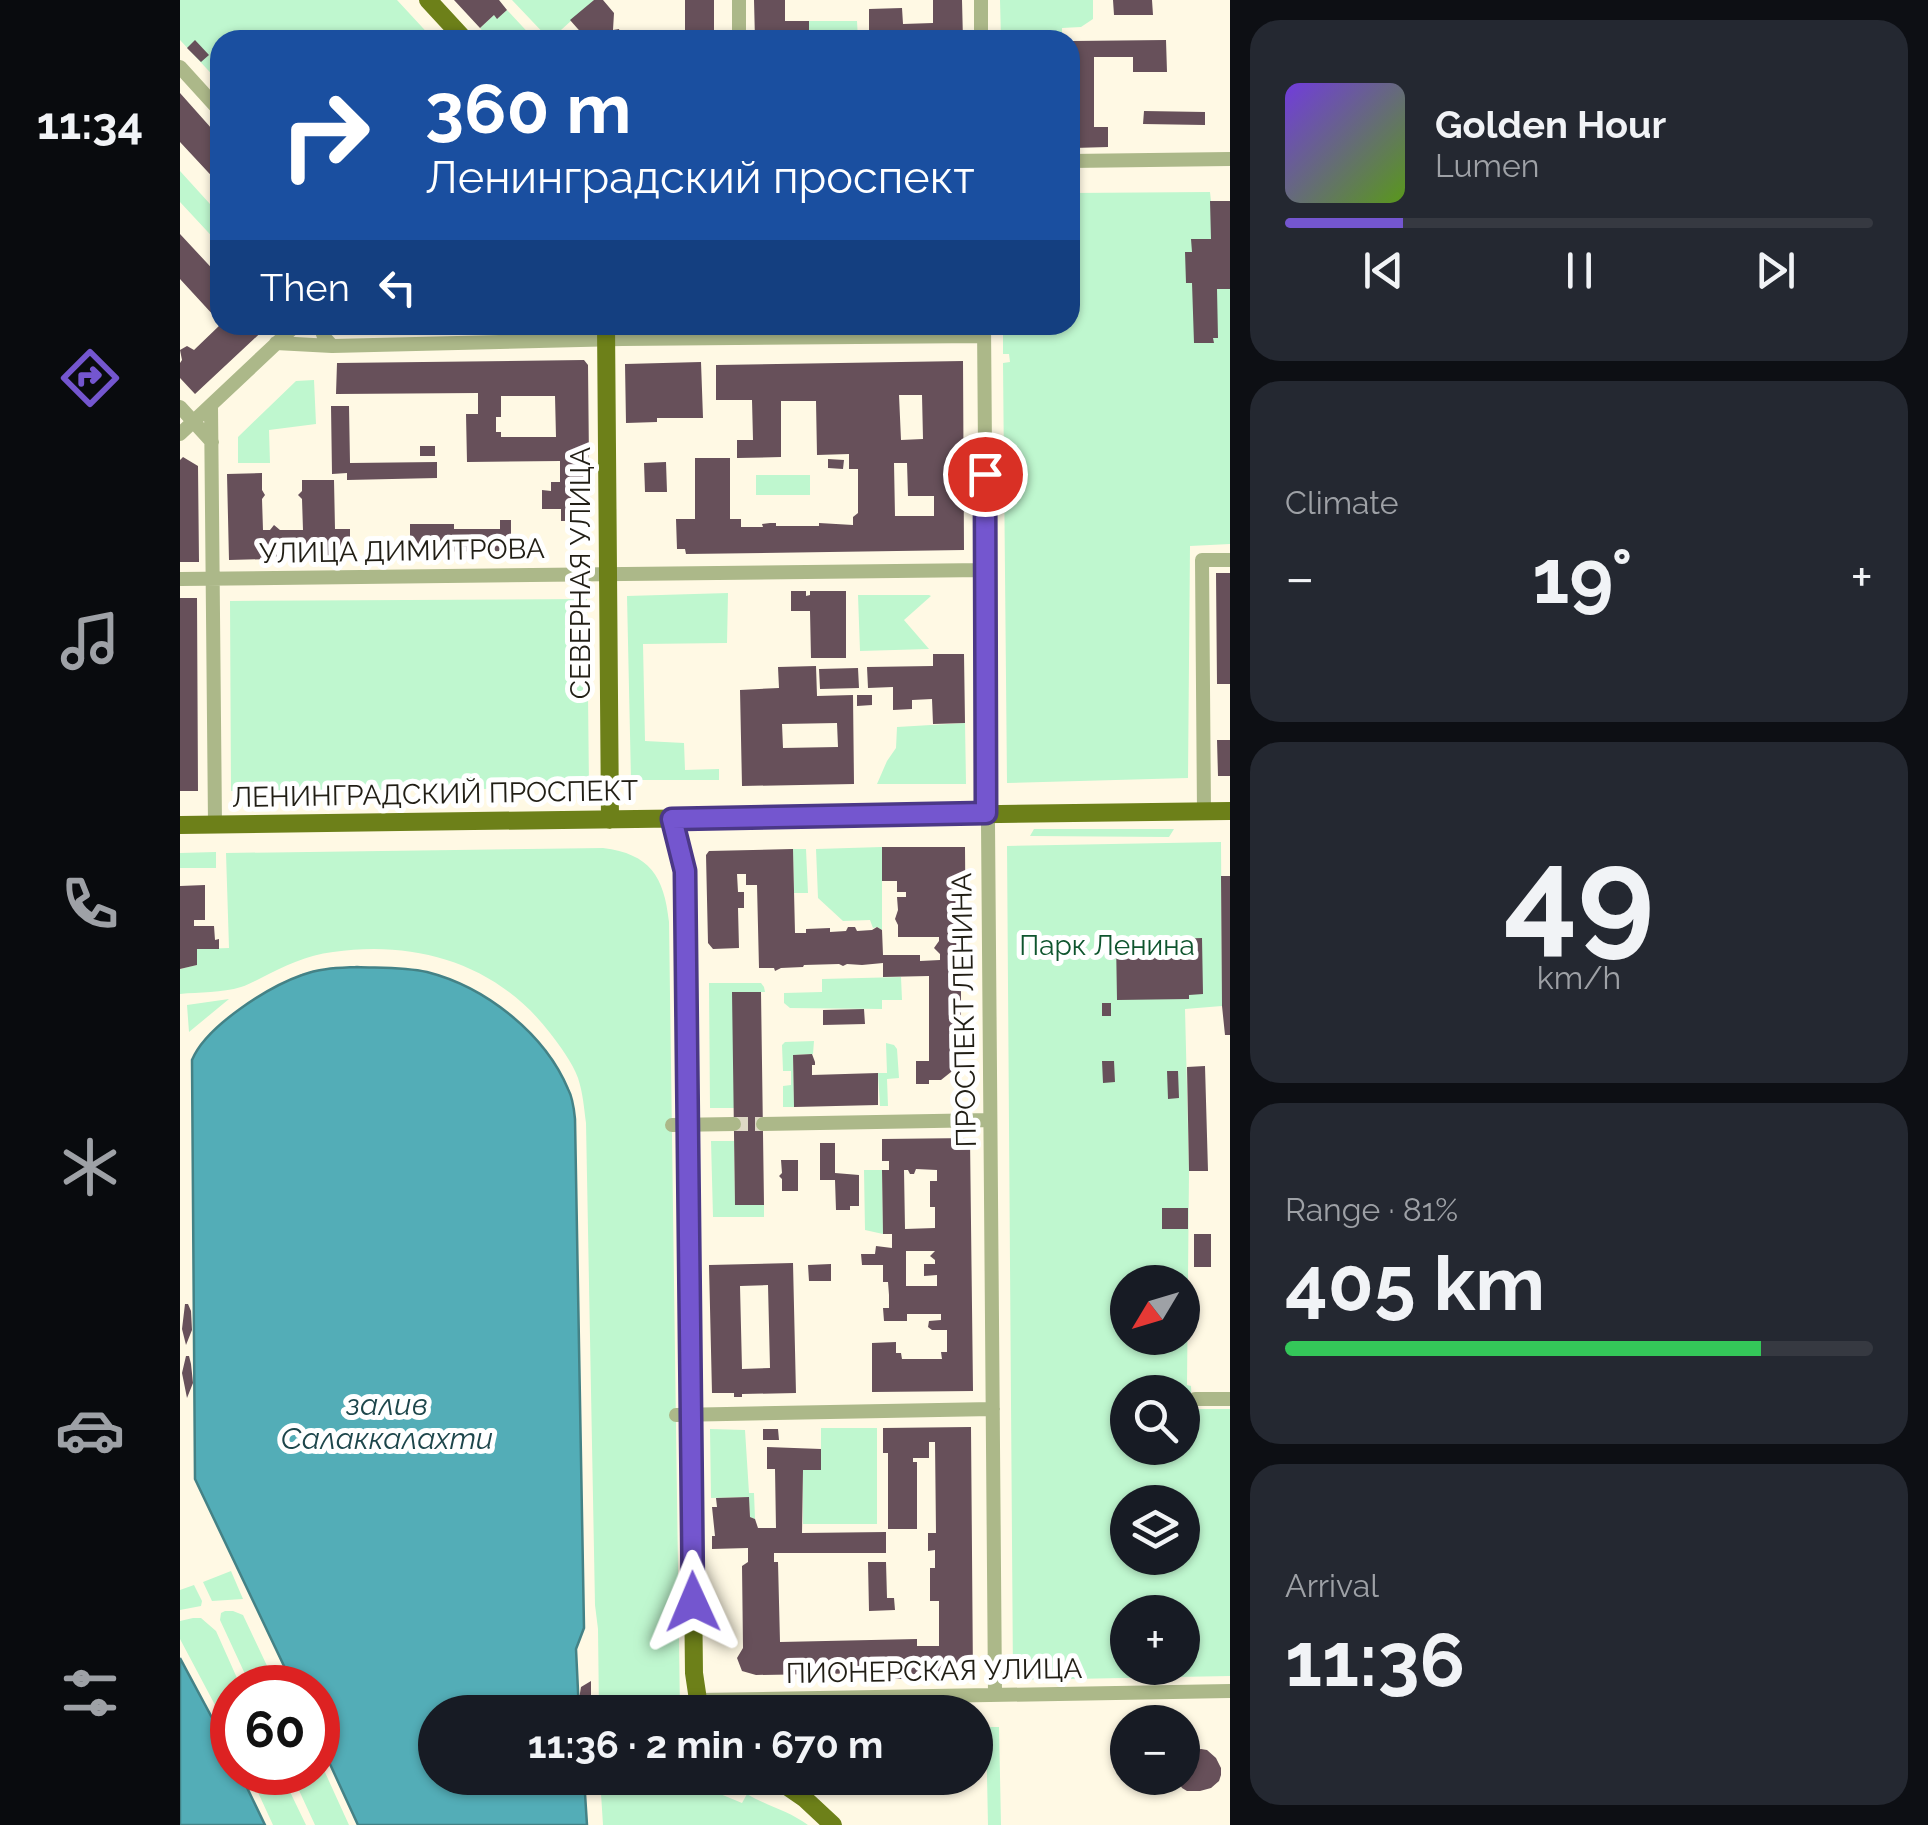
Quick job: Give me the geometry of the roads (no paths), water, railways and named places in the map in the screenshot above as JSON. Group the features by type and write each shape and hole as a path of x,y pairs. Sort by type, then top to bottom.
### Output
{"main road":[{"path":"428,0 456,30"},
{"name":"СЕВЕРНАЯ УЛИЦА","path":"606,335 610,820"},
{"name":"ЛЕНИНГРАДСКИЙ ПРОСПЕКТ","path":"180,825 1230,811"},
{"path":"672,819 685,871 680,1125 686,1567 694,1673 699,1695"},
{"path":"800,1795 834,1825"}],"street":[{"path":"739,0 739,30"},
{"path":"981,0 981,30"},
{"path":"180,67 210,101"},
{"path":"1080,161 1230,158"},
{"path":"180,434 285,335"},
{"path":"323,335 332,346"},
{"path":"276,343 332,346 564,335"},
{"name":"ПРОСПЕКТ ЛЕНИНА","path":"984,335 995,1694"},
{"path":"210,405 216,824"},
{"path":"180,407 212,442"},
{"path":"1204,812 1202,560 1230,560"},
{"name":"УЛИЦА ДИМИТРОВА","path":"180,579 986,570"},
{"path":"763,1124 990,1120"},
{"path":"680,1125 734,1124"},
{"path":"1200,1399 1230,1398"},
{"path":"684,1414 993,1410"},
{"name":"ПИОНЕРСКАЯ УЛИЦА","path":"971,1695 1230,1691"}],"water":[{"name":"залив Салаккалахти","path":"401,968 427,972 471,989 529,1032 558,1069 570,1092 575,1119 584,1628 576,1649 578,1695 418,1695 418,1795 585,1795 587,1825 358,1825 340,1786 340,1665 284,1665 195,1479 192,1060 210,1034 240,1009 302,975 329,969"},
{"path":"180,1658 210,1714 210,1795 251,1795 265,1825 180,1825"}],"tunnel":[{"path":"734,1124 763,1124"}],"park label":[{"name":"Парк Ленина","path":"1107,945"}]}
